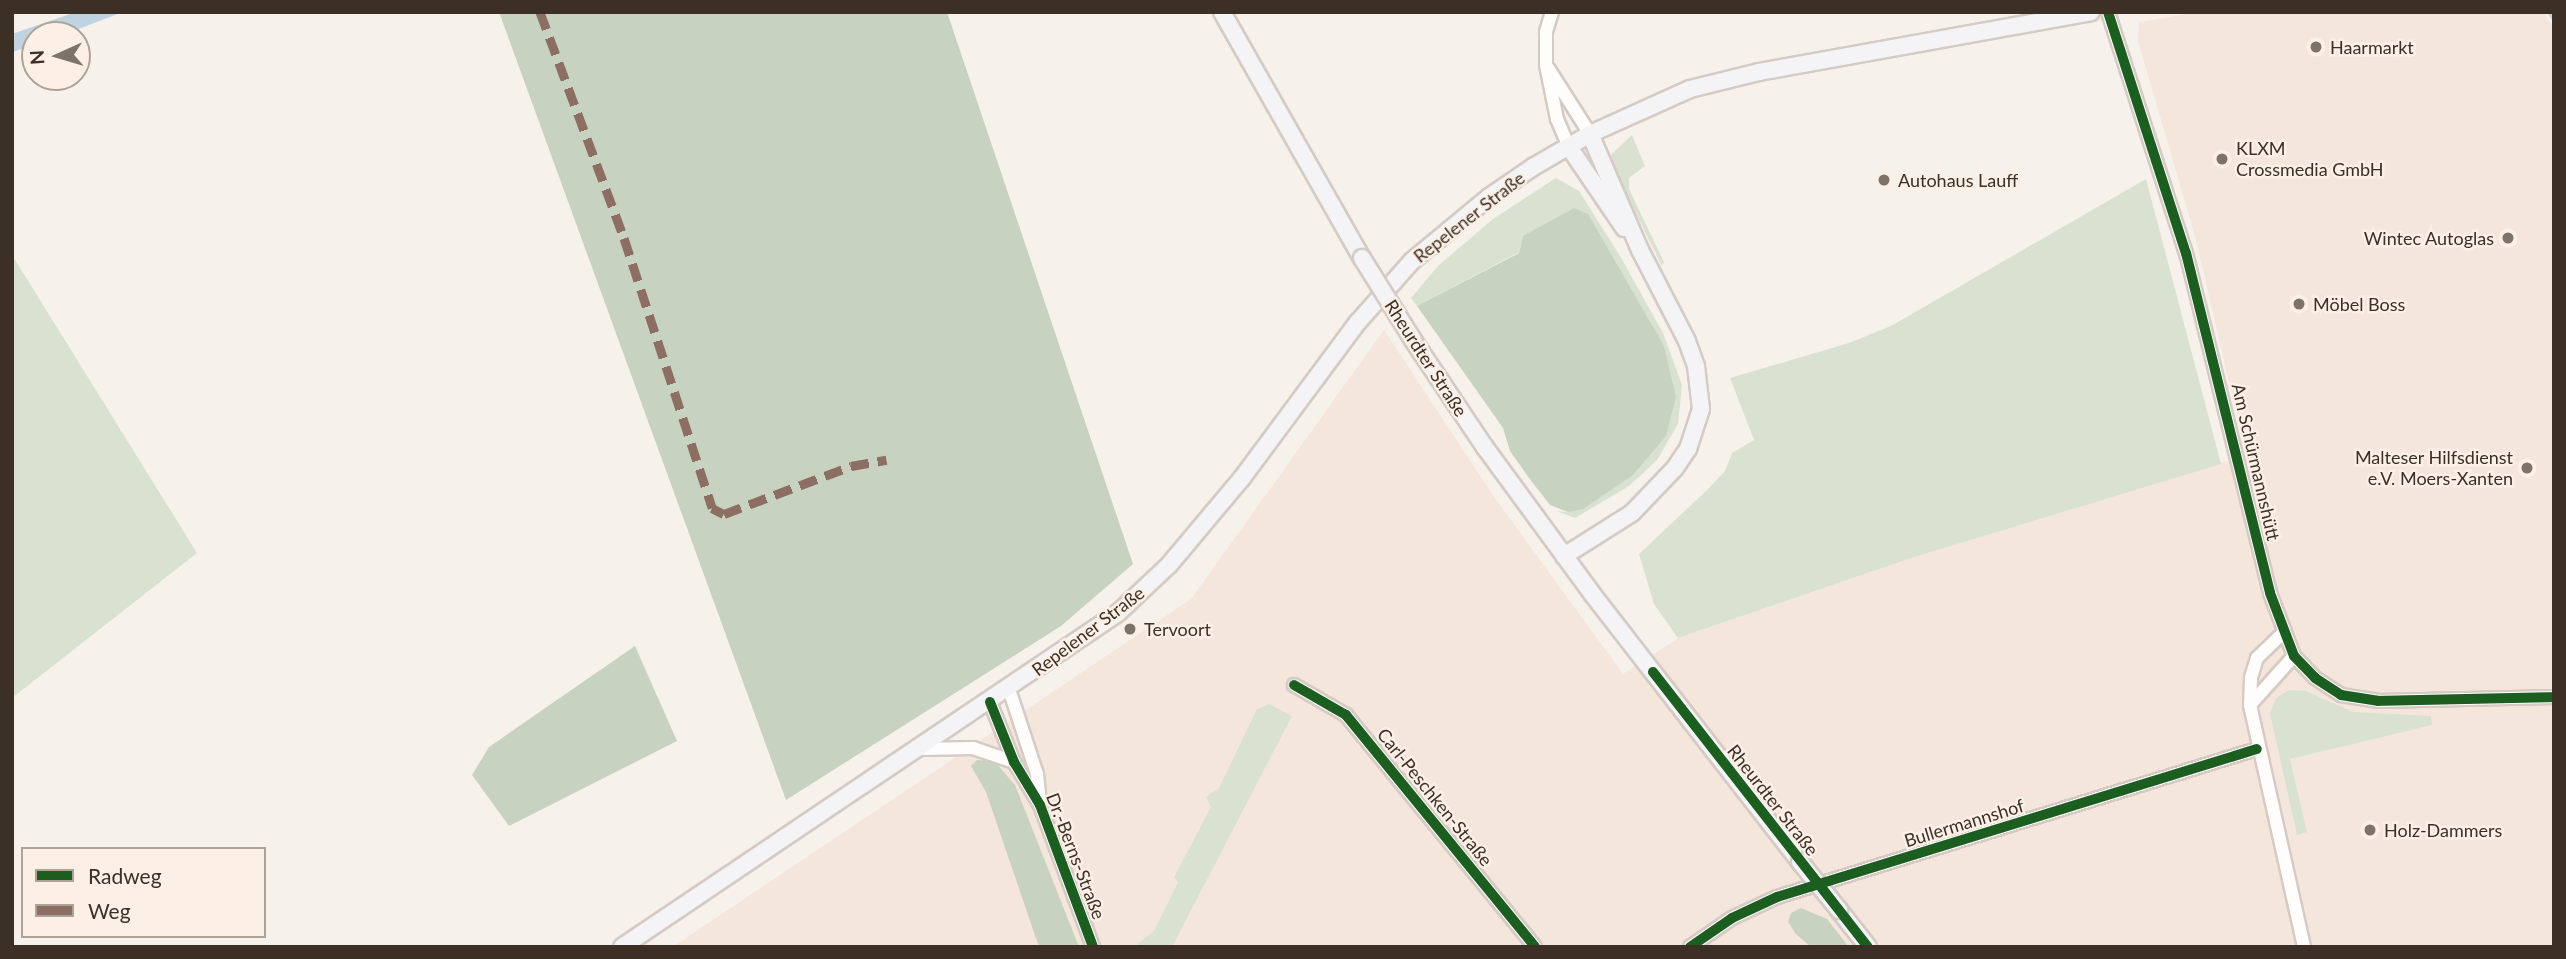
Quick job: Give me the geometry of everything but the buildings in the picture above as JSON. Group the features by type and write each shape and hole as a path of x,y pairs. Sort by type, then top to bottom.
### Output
{"main road":[{"name":"Rheurdter Straße","path":"1222,12 1362,258 1483,446 1564,556 1868,947"},
{"name":"Repelener Straße","path":"622,947 990,702 1118,613 1169,565 1242,478 1358,322 1412,261 1489,197 1590,134 1689,89 1759,72 2091,12"},
{"path":"1564,556 1632,513 1675,468 1696,430 1701,409 1696,366 1640,250 1590,134"},
{"path":"1569,147 1640,250"}],"street":[{"path":"1552,12 1546,32 1546,65 1557,119 1569,147"},
{"name":"Am Schürmannshütt","path":"2108,12 2186,253 2283,633 2294,656 2315,678 2353,697 2413,701 2554,697"},
{"path":"1546,65 1590,134"},
{"path":"2283,633 2257,658 2251,678 2250,705 2257,750 2305,947"},
{"path":"2250,705 2294,656"},
{"name":"Carl-Peschken-Straße","path":"1294,685 1346,715 1535,947"},
{"name":"Dr.-Berns-Straße","path":"1009,689 1037,774 1040,805"},
{"name":"Dr.-Berns-Straße","path":"990,702 1014,762 1040,805 1093,947"},
{"path":"919,749 973,748 1014,762"},
{"name":"Bullermannshof","path":"1690,947 1732,918 1777,897 2257,750"}],"shaded area":[{"path":"2197,12 2544,12 2554,29 2554,947 673,947 1191,599 1384,330 1495,498 1623,674 1678,638 1911,558 2246,455 2195,236 2138,41 2139,22"}],"green space":[{"path":"499,12 947,12 1133,564 1061,626 786,800"},
{"path":"1632,135 1645,166 1629,178 1629,189 1664,262 1662,266 1612,165 1611,155"},
{"path":"1556,178 1579,191 1620,256 1663,333 1682,385 1678,424 1657,460 1629,486 1575,518 1556,511 1568,512 1523,236 1519,252 1417,306 1411,298 1438,266 1493,219"},
{"path":"2146,179 2221,464 1911,558 1678,638 1654,604 1639,554 1725,471 1732,453 1754,440 1730,378 1849,343 1891,326"},
{"path":"1574,208 1588,214 1664,346 1676,397 1666,436 1633,475 1583,509 1568,512 1550,505 1529,478 1510,451 1503,428 1417,306 1519,253 1523,236"},
{"path":"12,255 197,553 12,698"},
{"path":"635,646 677,741 509,826 472,775 489,747"},
{"path":"2289,690 2306,691 2353,712 2431,716 2432,725 2290,759 2307,832 2297,835 2270,714 2276,698"},
{"path":"1269,704 1292,716 1172,947 1134,947 1154,931 1178,882 1174,877 1211,807 1206,797 1219,788 1257,709"},
{"path":"977,760 995,762 1015,785 1079,947 1039,947 986,792 971,766"},
{"path":"1801,908 1827,919 1849,947 1811,947 1796,934 1788,922 1791,913"}],"water":[{"path":"76,12 123,12 91,24 91,21 50,21"},
{"path":"21,31 21,49 12,52 12,34"}],"railway":[{"path":"2550,12 2554,18"}],"marked path":[{"path":"540,12 624,238 712,508 724,514 851,466 886,460"}],"cycle path":[{"path":"2108,12 2186,253 2270,593 2294,656 2315,678 2341,695 2378,701 2554,697"},
{"path":"1653,672 1868,947"},
{"path":"1294,685 1346,715 1535,947"},
{"path":"990,702 1014,762 1040,805 1093,947"},
{"path":"1690,947 1732,918 1777,897 2257,749"}],"place":[{"name":"Haarmarkt","path":"2316,47"},
{"name":"KLXM Crossmedia GmbH","path":"2222,159"},
{"name":"Autohaus Lauff","path":"1884,180"},
{"name":"Wintec Autoglas","path":"2508,238"},
{"name":"Möbel Boss","path":"2299,304"},
{"name":"Malteser Hilfsdienst e.V. Moers-Xanten","path":"2527,468"},
{"name":"Tervoort","path":"1130,629"},
{"name":"Holz-Dammers","path":"2370,830"}]}
